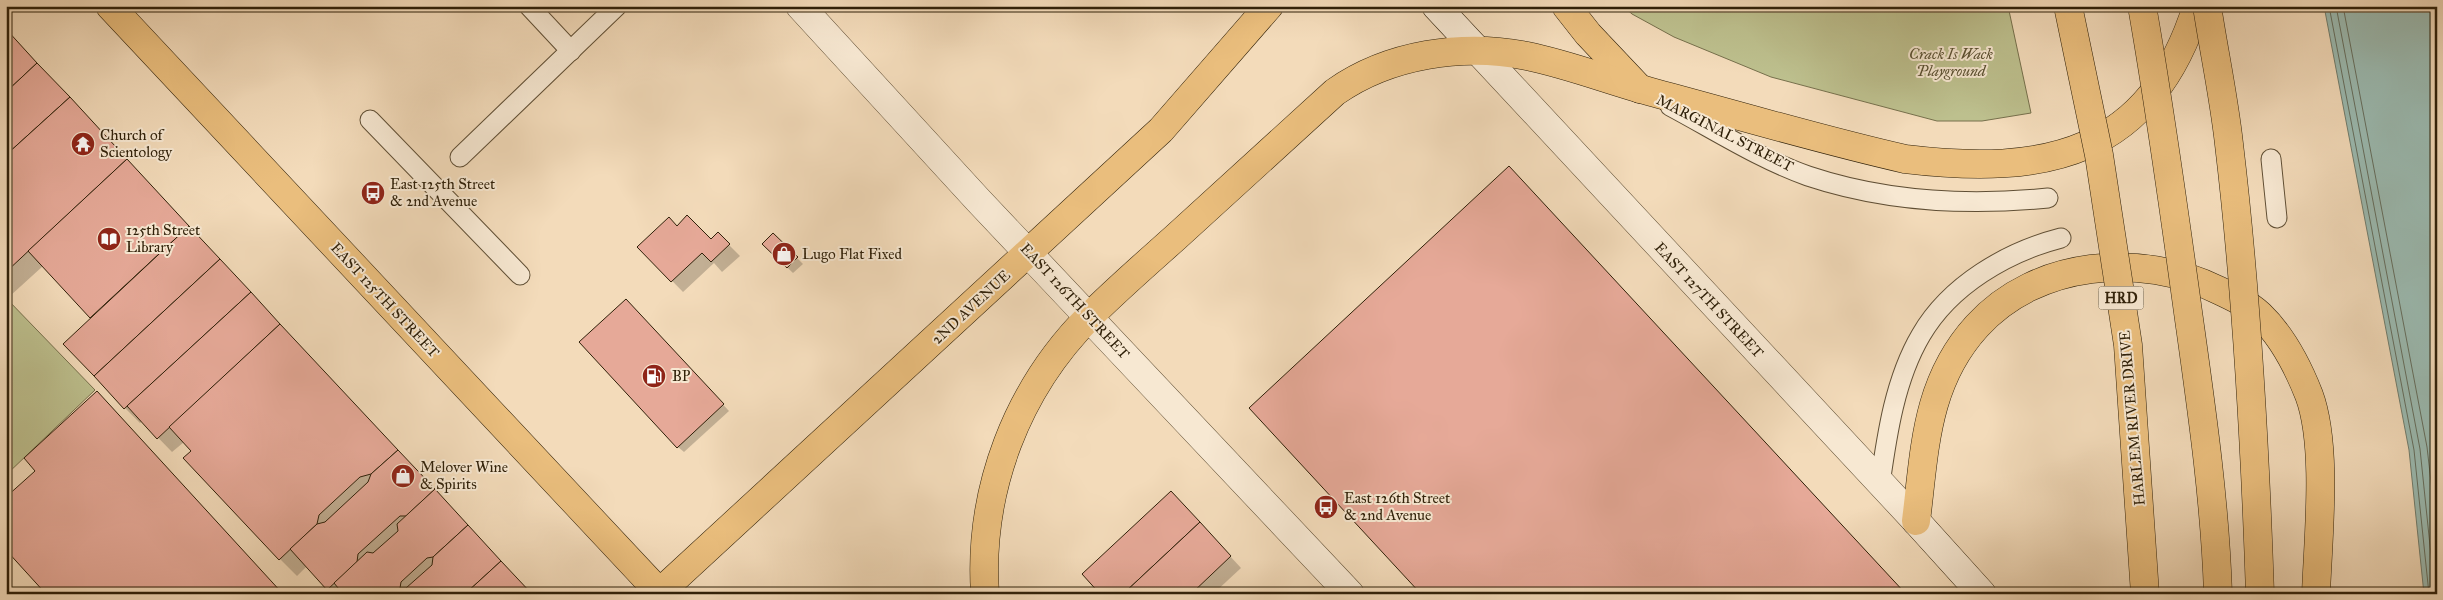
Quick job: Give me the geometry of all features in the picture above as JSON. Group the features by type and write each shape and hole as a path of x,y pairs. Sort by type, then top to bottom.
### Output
{"main road":[{"name":"EAST 125TH STREET","path":"110,6 659,593"},
{"name":"2ND AVENUE","path":"659,593 1161,130 1269,6"},
{"path":"1566,6 1588,34 1640,89"},
{"name":"HARLEM RIVER DRIVE","path":"2068,6 2099,155 2128,344 2145,594"},
{"path":"2142,6 2198,379 2212,509 2218,594"},
{"path":"985,594 989,516 1005,448 1030,391 1089,317 1335,92 1375,69 1398,62 1450,52 1528,56 1640,89 1905,160 1944,164 1978,164 2044,159 2094,143 2131,118 2146,102 2173,62 2197,6"},
{"path":"2206,6 2229,143 2243,276 2252,398 2260,594"},
{"path":"1916,521 1928,419 1950,363 1977,326 2016,295 2065,275 2112,266 2138,266 2167,271 2212,287 2237,299 2260,314 2276,333 2300,374 2310,397 2318,446 2316,594"}],"street":[{"name":"EAST 126TH STREET","path":"800,6 1350,594"},
{"name":"EAST 127TH STREET","path":"1436,6 1982,594"}],"lane":[{"path":"528,6 570,51"},
{"path":"460,157 617,6"},
{"name":"MARGINAL STREET","path":"1640,89 1765,157 1808,176 1845,186 1885,196 1927,200 2007,202 2048,198"},
{"path":"370,120 520,275"},
{"path":"2271,160 2277,218"},
{"path":"1880,484 1885,448 1901,382 1921,334 1936,314 1963,287 2001,262 2026,249 2061,238"}],"green space":[{"name":"Crack Is Wack Playground","path":"1623,6 2008,6 2031,113 1982,121 1937,121 1771,77 1674,37 1632,14"},
{"path":"6,298 95,390 6,475"}],"water":[{"path":"2324,6 2437,6 2437,594 2424,594 2409,450"}],"building":[{"path":"6,29 37,63 6,92"},
{"path":"37,63 70,97 6,155 6,92"},
{"path":"70,97 127,159 6,272 6,155"},
{"name":"125th Street Library","path":"127,159 189,226 90,318 28,251"},
{"path":"1509,166 1906,594 1421,594 1249,408"},
{"path":"687,215 711,239 718,232 730,244 711,262 702,253 671,282 637,247 669,217 677,226"},
{"path":"189,226 220,259 94,376 63,344"},
{"path":"773,233 798,257 787,268 762,244"},
{"path":"220,259 251,292 124,409 94,376"},
{"path":"251,292 280,324 157,439 127,406"},
{"name":"BP","path":"626,299 724,404 677,448 579,342"},
{"path":"280,324 398,450 371,474 360,477 319,515 317,524 279,560 183,458 191,451 169,427"},
{"path":"97,391 283,594 46,594 6,550 6,497 35,471 24,458"},
{"path":"398,450 435,489 406,516 400,516 358,554 357,562 327,590 290,549 317,524 325,522 368,482 371,474"},
{"path":"435,489 468,525 433,557 427,558 401,582 400,588 394,594 343,594 334,583 367,552 373,553 398,531 397,524"},
{"path":"1171,491 1200,522 1123,594 1100,594 1082,574"},
{"path":"1200,522 1231,556 1191,594 1123,594"},
{"path":"468,525 501,561 466,593 394,594 400,588 406,588 432,565 433,557"},
{"path":"501,561 532,594 466,594 466,593"}],"place":[{"name":"Church of Scientology","path":"83,144"},
{"name":"East 125th Street & 2nd Avenue","path":"373,193"},
{"name":"125th Street Library","path":"109,239"},
{"name":"Lugo Flat Fixed","path":"784,254"},
{"name":"BP","path":"654,376"},
{"name":"Melover Wine & Spirits","path":"403,476"},
{"name":"East 126th Street & 2nd Avenue","path":"1326,507"}]}
